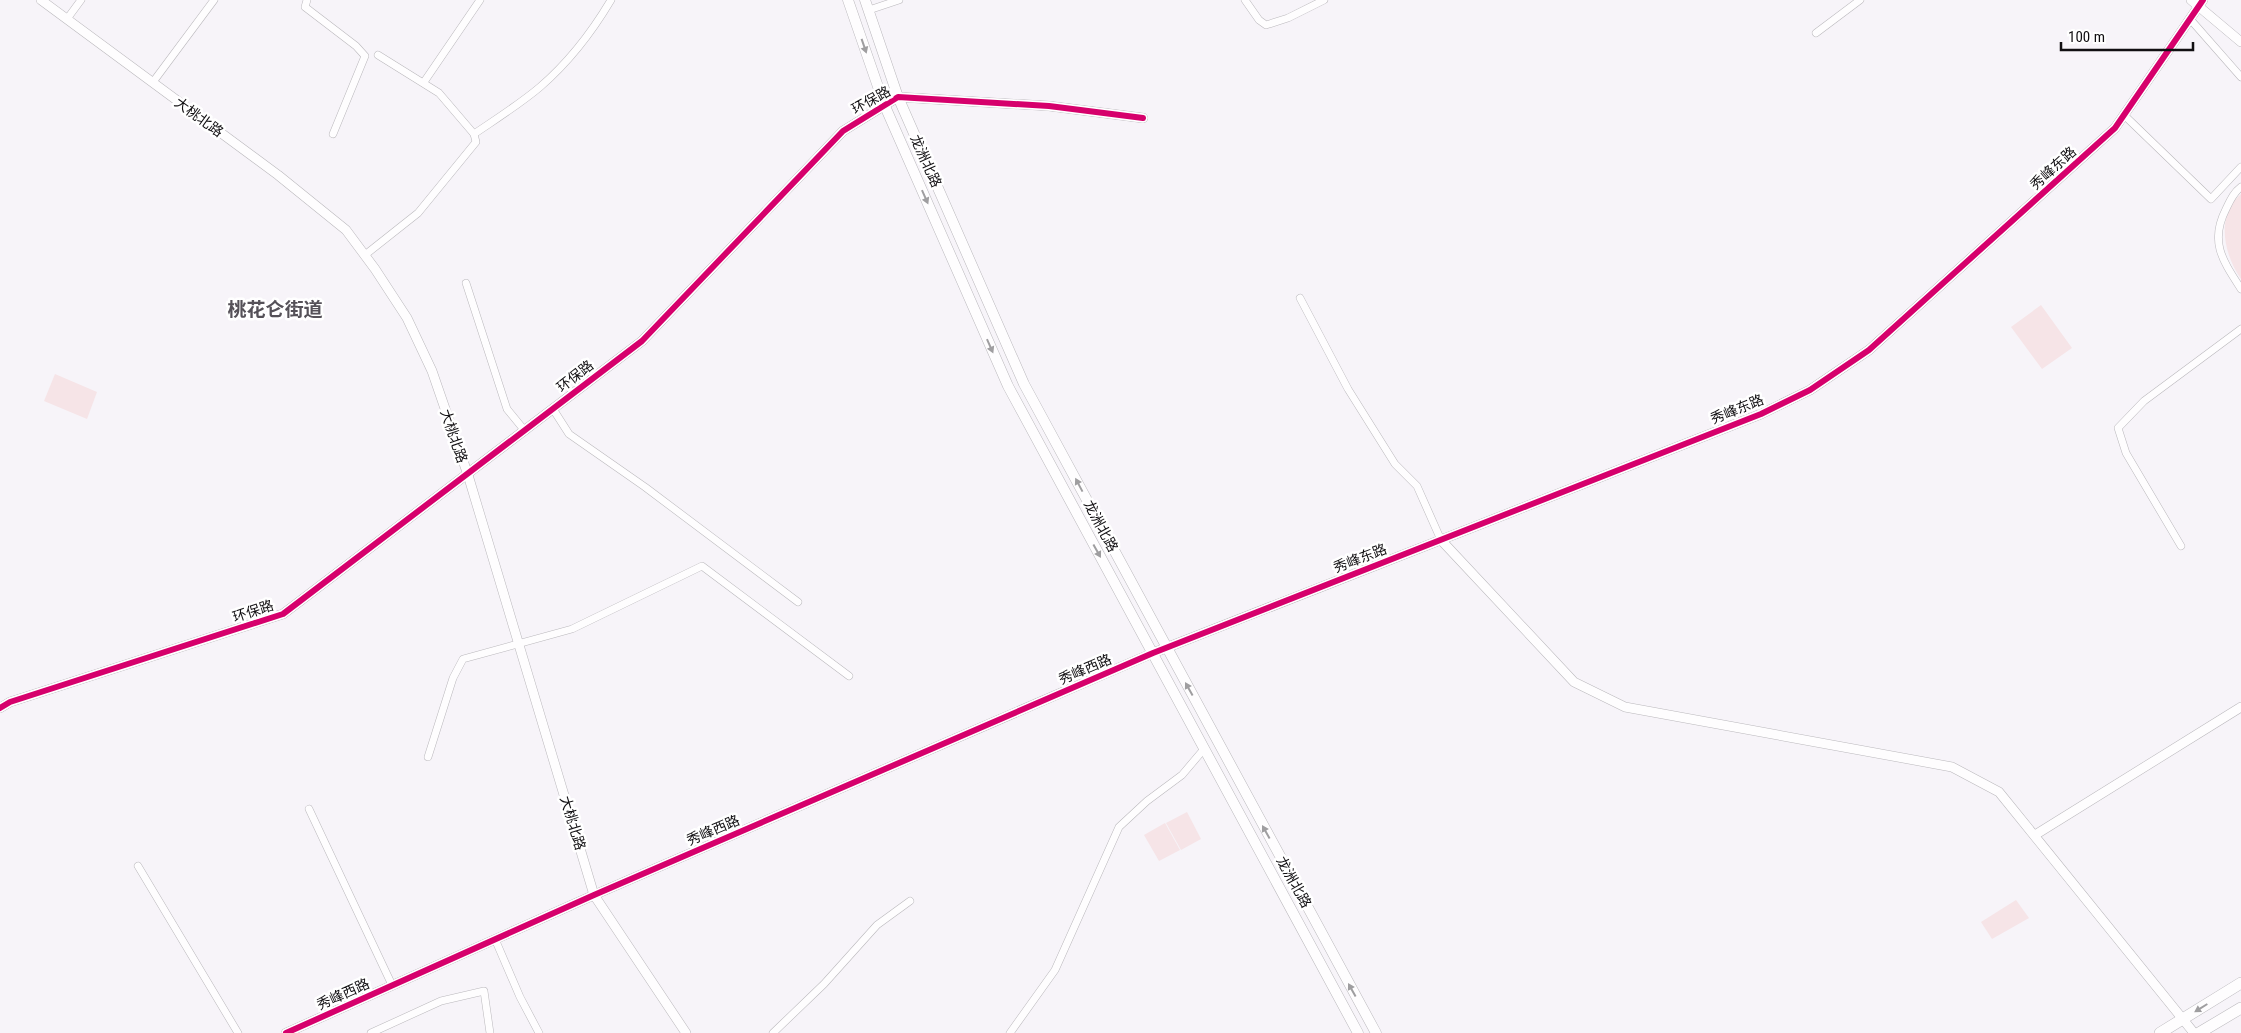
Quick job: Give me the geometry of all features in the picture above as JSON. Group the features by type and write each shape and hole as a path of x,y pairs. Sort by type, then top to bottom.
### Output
{"main road":[{"name":"龙洲北路","path":"848,0 884,104 1008,386 1358,1033"},
{"name":"龙洲北路","path":"866,0 898,97 1024,384 1376,1033"},
{"path":"2160,1033 2241,983"},
{"path":"2199,1033 2241,1008"}],"street":[{"name":"大桃北路","path":"42,0 278,175 339,224 365,255 407,318 428,362 468,475 594,895 686,1033"},
{"path":"67,19 81,0"},
{"path":"153,82 214,0"},
{"path":"307,0 305,7 356,46 365,56 333,134"},
{"path":"424,82 480,0"},
{"path":"474,134 540,87 567,61 594,29 611,0"},
{"path":"869,10 899,0"},
{"path":"1245,0 1259,20 1266,24 1288,18 1324,0"},
{"path":"1816,33 1860,0"},
{"path":"2191,0 2200,3 2241,42"},
{"name":"秀峰东路","path":"1153,653 1762,414 1810,390 1869,350 2115,128 2200,3"},
{"path":"2190,19 2241,77"},
{"path":"365,255 418,212 476,142 474,134 439,93 378,55"},
{"name":"环保路","path":"0,708 10,702 283,614 642,341 843,131 884,104 898,97 1049,106 1143,118"},
{"path":"2124,115 2211,199 2241,167"},
{"path":"2241,187 2235,192 2218,224 2217,240 2224,262 2241,290"},
{"path":"466,283 508,409 525,431"},
{"path":"1300,298 1353,397 1395,464 1417,486 1440,540 1574,682 1625,707 1952,767 1999,792 2184,1018 2194,1033"},
{"path":"2181,546 2126,453 2118,428 2144,401 2241,330"},
{"path":"553,409 569,434 645,486 798,602"},
{"path":"428,757 452,678 463,660 572,629 702,566 849,676"},
{"name":"秀峰西路","path":"286,1033 594,895 1153,653"},
{"path":"2034,836 2241,707"},
{"path":"1010,1033 1055,970 1119,827 1147,801 1182,775 1204,749"},
{"path":"309,808 392,985"},
{"path":"138,866 238,1033"},
{"path":"773,1033 824,984 877,926 910,902"},
{"path":"496,939 520,997 539,1033"},
{"path":"371,1033 441,1001 484,991 490,1033"}],"shaded area":[{"path":"2241,194 2241,279 2230,259 2225,235 2225,224 2233,203"},
{"path":"2041,305 2072,348 2042,369 2011,327"},
{"path":"55,374 97,392 87,419 44,401"},
{"path":"1187,812 1201,839 1181,850 1166,823"},
{"path":"1165,823 1180,850 1159,861 1144,835"},
{"path":"2016,900 2029,918 1992,939 1981,922"}],"cycle path":[{"path":"286,1033 594,895 1153,653 1761,414 1810,390 1869,350 2115,128 2203,0"},
{"path":"0,708 10,702 283,614 642,341 843,131 898,97 1049,106 1143,118"}],"district":[{"name":"桃花仑街道","path":"275,309"}]}
